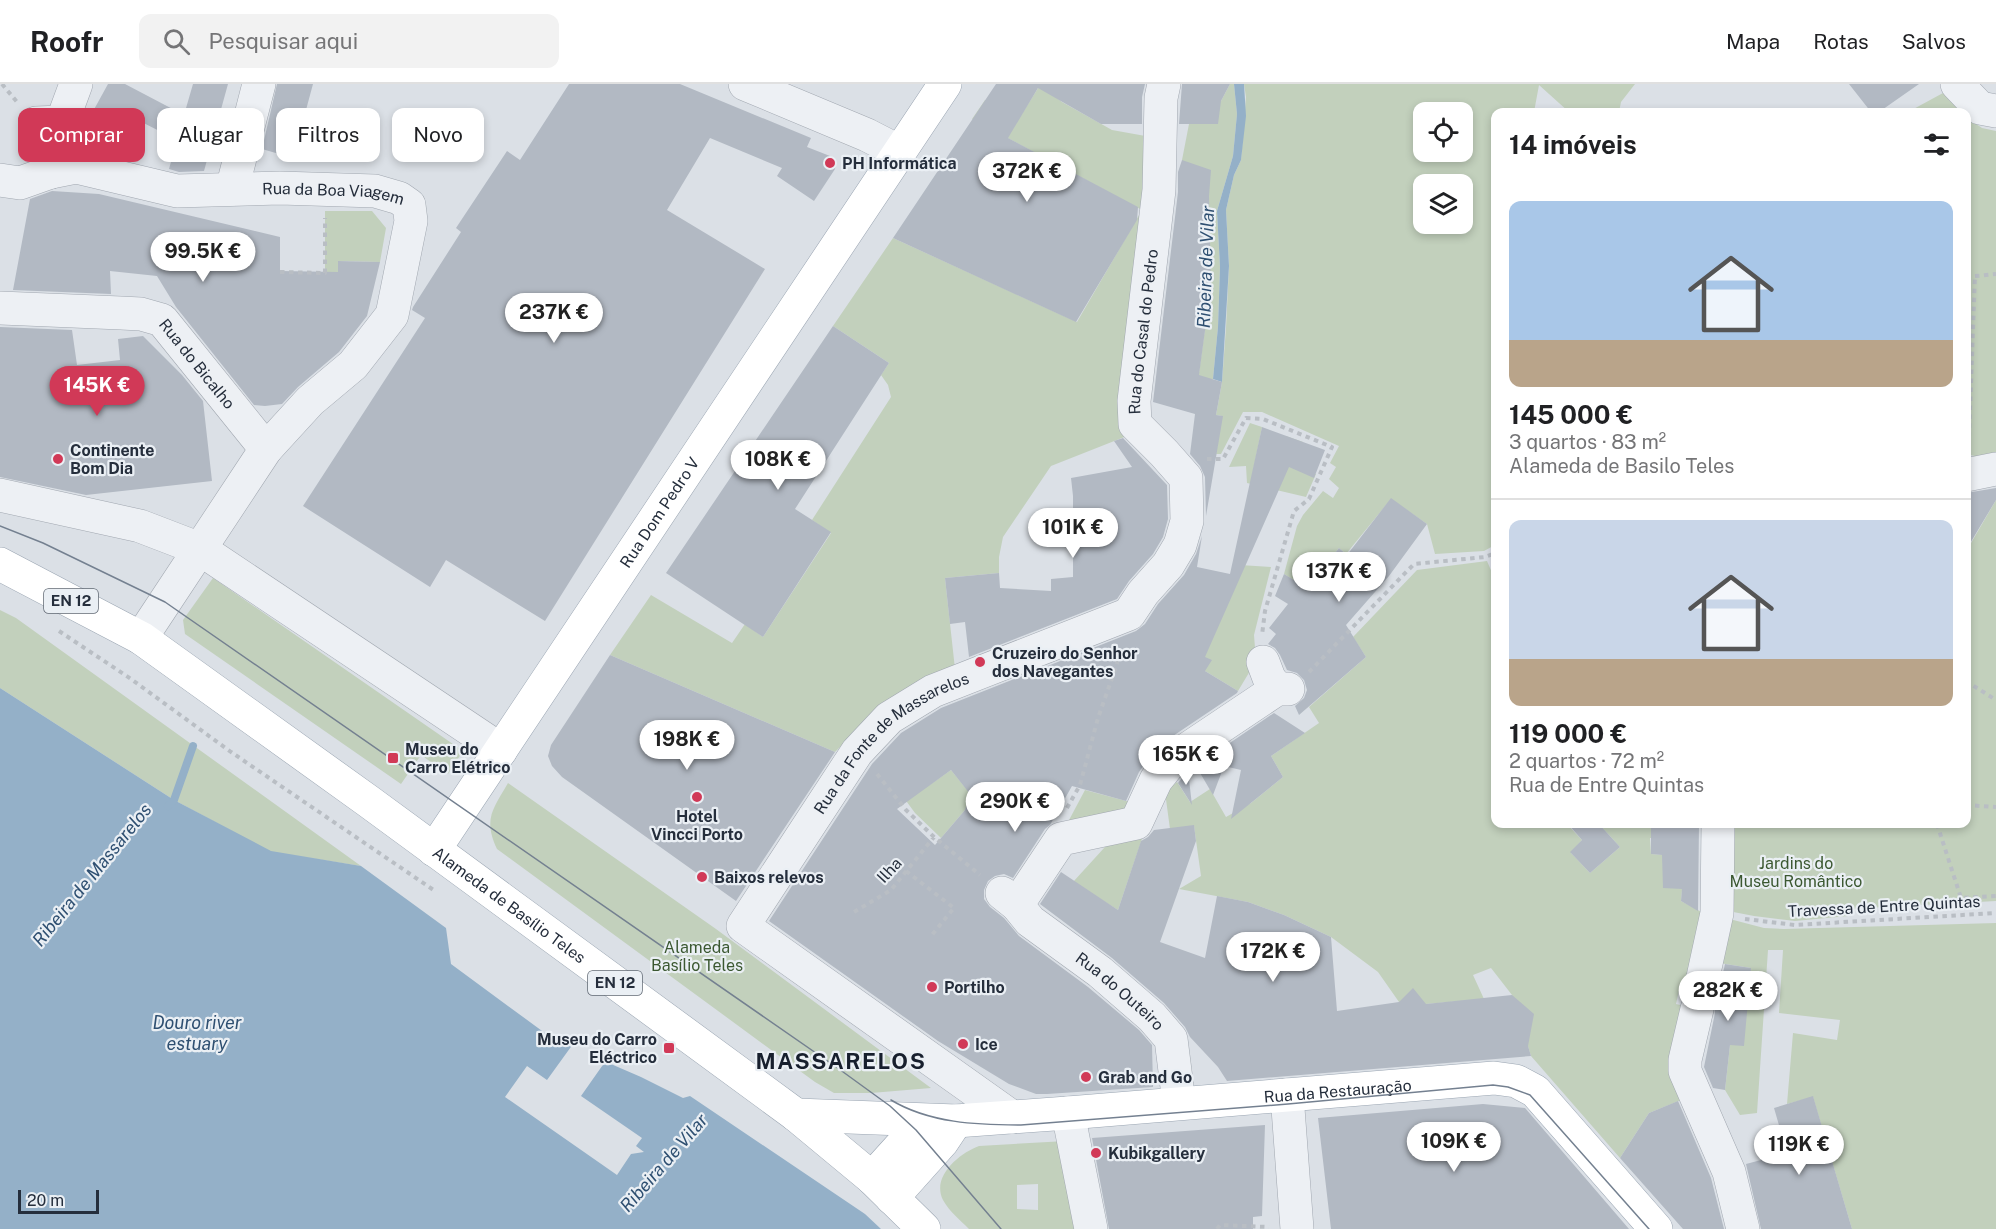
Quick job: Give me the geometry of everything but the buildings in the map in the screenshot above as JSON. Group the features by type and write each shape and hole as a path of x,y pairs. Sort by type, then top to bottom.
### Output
{"main road":[{"name":"Rua Dom Pedro V","path":"434,850 945,84"},
{"name":"EN 12","path":"0,564 141,638"},
{"name":"Alameda de Basílio Teles","path":"141,638 796,1115 882,1188 924,1229"},
{"name":"Rua da Restauração","path":"796,1115 945,1120 1012,1117 1494,1078 1516,1081 1535,1091 1656,1229"},
{"path":"882,1188 942,1142 945,1120"}],"street":[{"path":"51,172 43,124 62,122 76,84"},
{"path":"232,189 259,84"},
{"path":"745,84 867,135 900,152"},
{"name":"Rua do Casal do Pedro","path":"1125,615 1168,565 1180,545 1187,521 1186,478 1180,462 1135,424 1134,401 1159,190 1161,98 1164,84"},
{"path":"1957,84 1980,108 1996,111"},
{"name":"Rua da Boa Viagem","path":"0,180 20,183 51,172 76,167 177,191 280,188 375,191 399,198 409,205 411,221 392,315 352,365 310,401 266,449 141,638"},
{"name":"Rua do Bicalho","path":"0,308 141,314 162,320 266,449"},
{"path":"1971,474 1996,469"},
{"path":"0,495 140,526 200,549 501,750"},
{"name":"Rua da Fonte de Massarelos","path":"1012,1117 743,926 889,718 933,691 1125,615"},
{"path":"1009,899 1061,839 1136,823 1156,780 1174,758 1276,680"},
{"path":"1718,828 1717,913 1685,1060 1685,1071 1729,1172 1743,1229"},
{"name":"Rua do Outeiro","path":"1009,899 1030,921 1100,972 1152,1017 1171,1039 1179,1103"},
{"path":"1287,1095 1296,1228"},
{"path":"1068,1113 1091,1229"}],"path":[{"path":"280,272 325,273 325,211"},
{"path":"1971,276 1996,274"},
{"path":"1971,383 1975,276"},
{"path":"1223,459 1246,418 1263,419 1332,447 1310,499 1294,511 1265,611 1261,640 1276,680 1315,667 1414,564 1491,555"},
{"path":"1061,839 1058,825 1080,785 1098,718 1117,664 1125,615"},
{"path":"56,629 131,679 231,752 440,894"},
{"path":"1971,684 1996,700"},
{"path":"862,758 906,810 934,837 1009,899"},
{"path":"1971,805 1996,807"},
{"path":"1938,828 1961,898 1996,896"},
{"name":"Ilha","path":"854,912 891,890 934,837"},
{"path":"906,871 954,908 931,936"},
{"name":"Travessa de Entre Quintas","path":"1738,918 1795,925 1996,913"},
{"path":"1217,1229 1221,1225 1296,1228"}],"green space":[{"path":"1230,84 1234,84 1237,114 1233,156 1217,211 1220,267 1213,379 1198,380 1208,306 1182,160 1189,124 1221,101"},
{"path":"1244,84 1635,84 1621,102 1620,108 1565,108 1539,85 1535,108 1491,108 1491,547 1484,551 1435,554 1427,524 1391,499 1346,554 1339,548 1318,574 1311,591 1284,574 1297,526 1303,515 1323,491 1333,498 1339,488 1329,479 1336,467 1330,463 1339,446 1262,412 1243,412 1221,454 1216,454 1222,416 1216,415 1222,382 1229,266 1226,210 1234,175 1241,160 1246,97"},
{"path":"1040,85 1062,102 1112,130 1151,137 1132,434 1051,466 1003,537 999,573 945,578 955,669 863,724 835,752 610,655 651,595 732,643 745,624 763,637 831,533 812,520 891,397 888,385 881,375 889,363 833,326 893,238 1077,322 1142,210 972,119 985,100 1020,117"},
{"path":"1943,93 1957,108 1915,108"},
{"path":"1971,120 1982,128 1996,131 1996,461 1971,455"},
{"path":"325,211 372,211 386,228 380,262 339,261 338,273 325,273"},
{"path":"1250,423 1262,427 1252,476 1279,484 1286,436 1303,442 1296,467 1316,474 1306,497 1247,483 1246,466 1229,467"},
{"name":"Jardins do Museu Romântico","path":"1996,500 1996,901 1848,909 1848,916 1795,921 1723,910 1724,828 1971,828 1971,543"},
{"path":"1487,561 1491,570 1491,828 1571,828 1582,840 1571,853 1590,873 1620,847 1603,828 1685,828 1681,901 1709,916 1691,989 1680,986 1676,1004 1689,1007 1686,1098 1649,1113 1620,1158 1531,1056 1512,995 1491,968 1473,975 1484,999 1426,1004 1399,1002 1378,972 1331,937 1284,915 1248,902 1179,889 1201,876 1194,826 1170,829 1165,792 1177,782 1190,802 1210,789 1226,817 1251,803 1283,777 1271,756 1319,723 1309,707 1366,657 1353,637 1417,570","holes":["1650,838 1677,840 1677,856 1651,854"]},
{"path":"1240,565 1271,567 1254,635 1256,661 1238,691 1205,671 1196,653"},
{"path":"213,578 463,751 448,774 421,755 401,784 185,634 183,620"},
{"path":"0,610 16,618 361,866 271,852 174,800 0,688"},
{"path":"951,770 964,786 980,774 965,810 941,838 915,813 904,798"},
{"name":"Alameda Basílio Teles","path":"508,783 716,929 931,1088 871,1093 834,1093 815,1082 497,849 490,822 494,807"},
{"path":"1085,790 1130,802 1124,820 1068,822"},
{"path":"1145,830 1118,910 1073,882 1115,836"},
{"path":"1722,917 1764,928 1784,929 1996,923 1996,1229 1852,1229 1813,1097 1787,1104 1793,1033 1837,1040 1840,1020 1779,1013 1783,950 1768,950 1757,1113 1740,1115 1725,1090 1730,1045 1751,968 1713,962"},
{"path":"1066,1141 1082,1229 969,1229 951,1212 943,1200 940,1191 941,1182 944,1174 956,1160 979,1146","holes":["1038,1184 1038,1210 1017,1209 1017,1185"]}],"water":[{"path":"1234,84 1244,84 1246,116 1241,160 1234,175 1226,210 1229,266 1222,382 1213,379 1220,267 1217,211 1233,156 1237,114"},
{"name":"Douro river estuary","path":"0,688 174,800 271,851 361,866 446,928 451,964 553,1039 683,1098 690,1096 865,1214 881,1229 0,1229"}],"pier":[{"path":"573,1044 607,1059 581,1096 642,1138 636,1146 644,1152 631,1154 617,1175 505,1097 527,1066 547,1080"}],"waterway":[{"name":"Ribeira de Massarelos","path":"168,806 174,800 193,746"}],"tram line":[{"path":"0,526 43,543 165,602 839,1069 890,1106 916,1130 1001,1229"},
{"path":"891,1100 921,1114 937,1118 971,1123 1021,1125 1493,1085 1508,1087 1530,1095 1649,1229"}],"place":[{"name":"PH Informática","path":"830,163"},
{"name":"Continente Bom Dia","path":"58,459"},
{"name":"Cruzeiro do Senhor dos Navegantes","path":"980,662"},
{"name":"Museu do Carro Elétrico","path":"393,758"},
{"name":"Hotel Vincci Porto","path":"697,797"},
{"name":"Baixos relevos","path":"702,877"},
{"name":"Portilho","path":"932,987"},
{"name":"Ice","path":"963,1044"},
{"name":"Museu do Carro Eléctrico","path":"669,1048"},
{"name":"Grab and Go","path":"1086,1077"},
{"name":"Kubikgallery","path":"1096,1153"}],"district":[{"name":"MASSARELOS","path":"841,1061"}],"water label":[{"name":"Ribeira de Vilar","path":"1206,267"},
{"name":"Ribeira de Vilar","path":"664,1163"}]}
